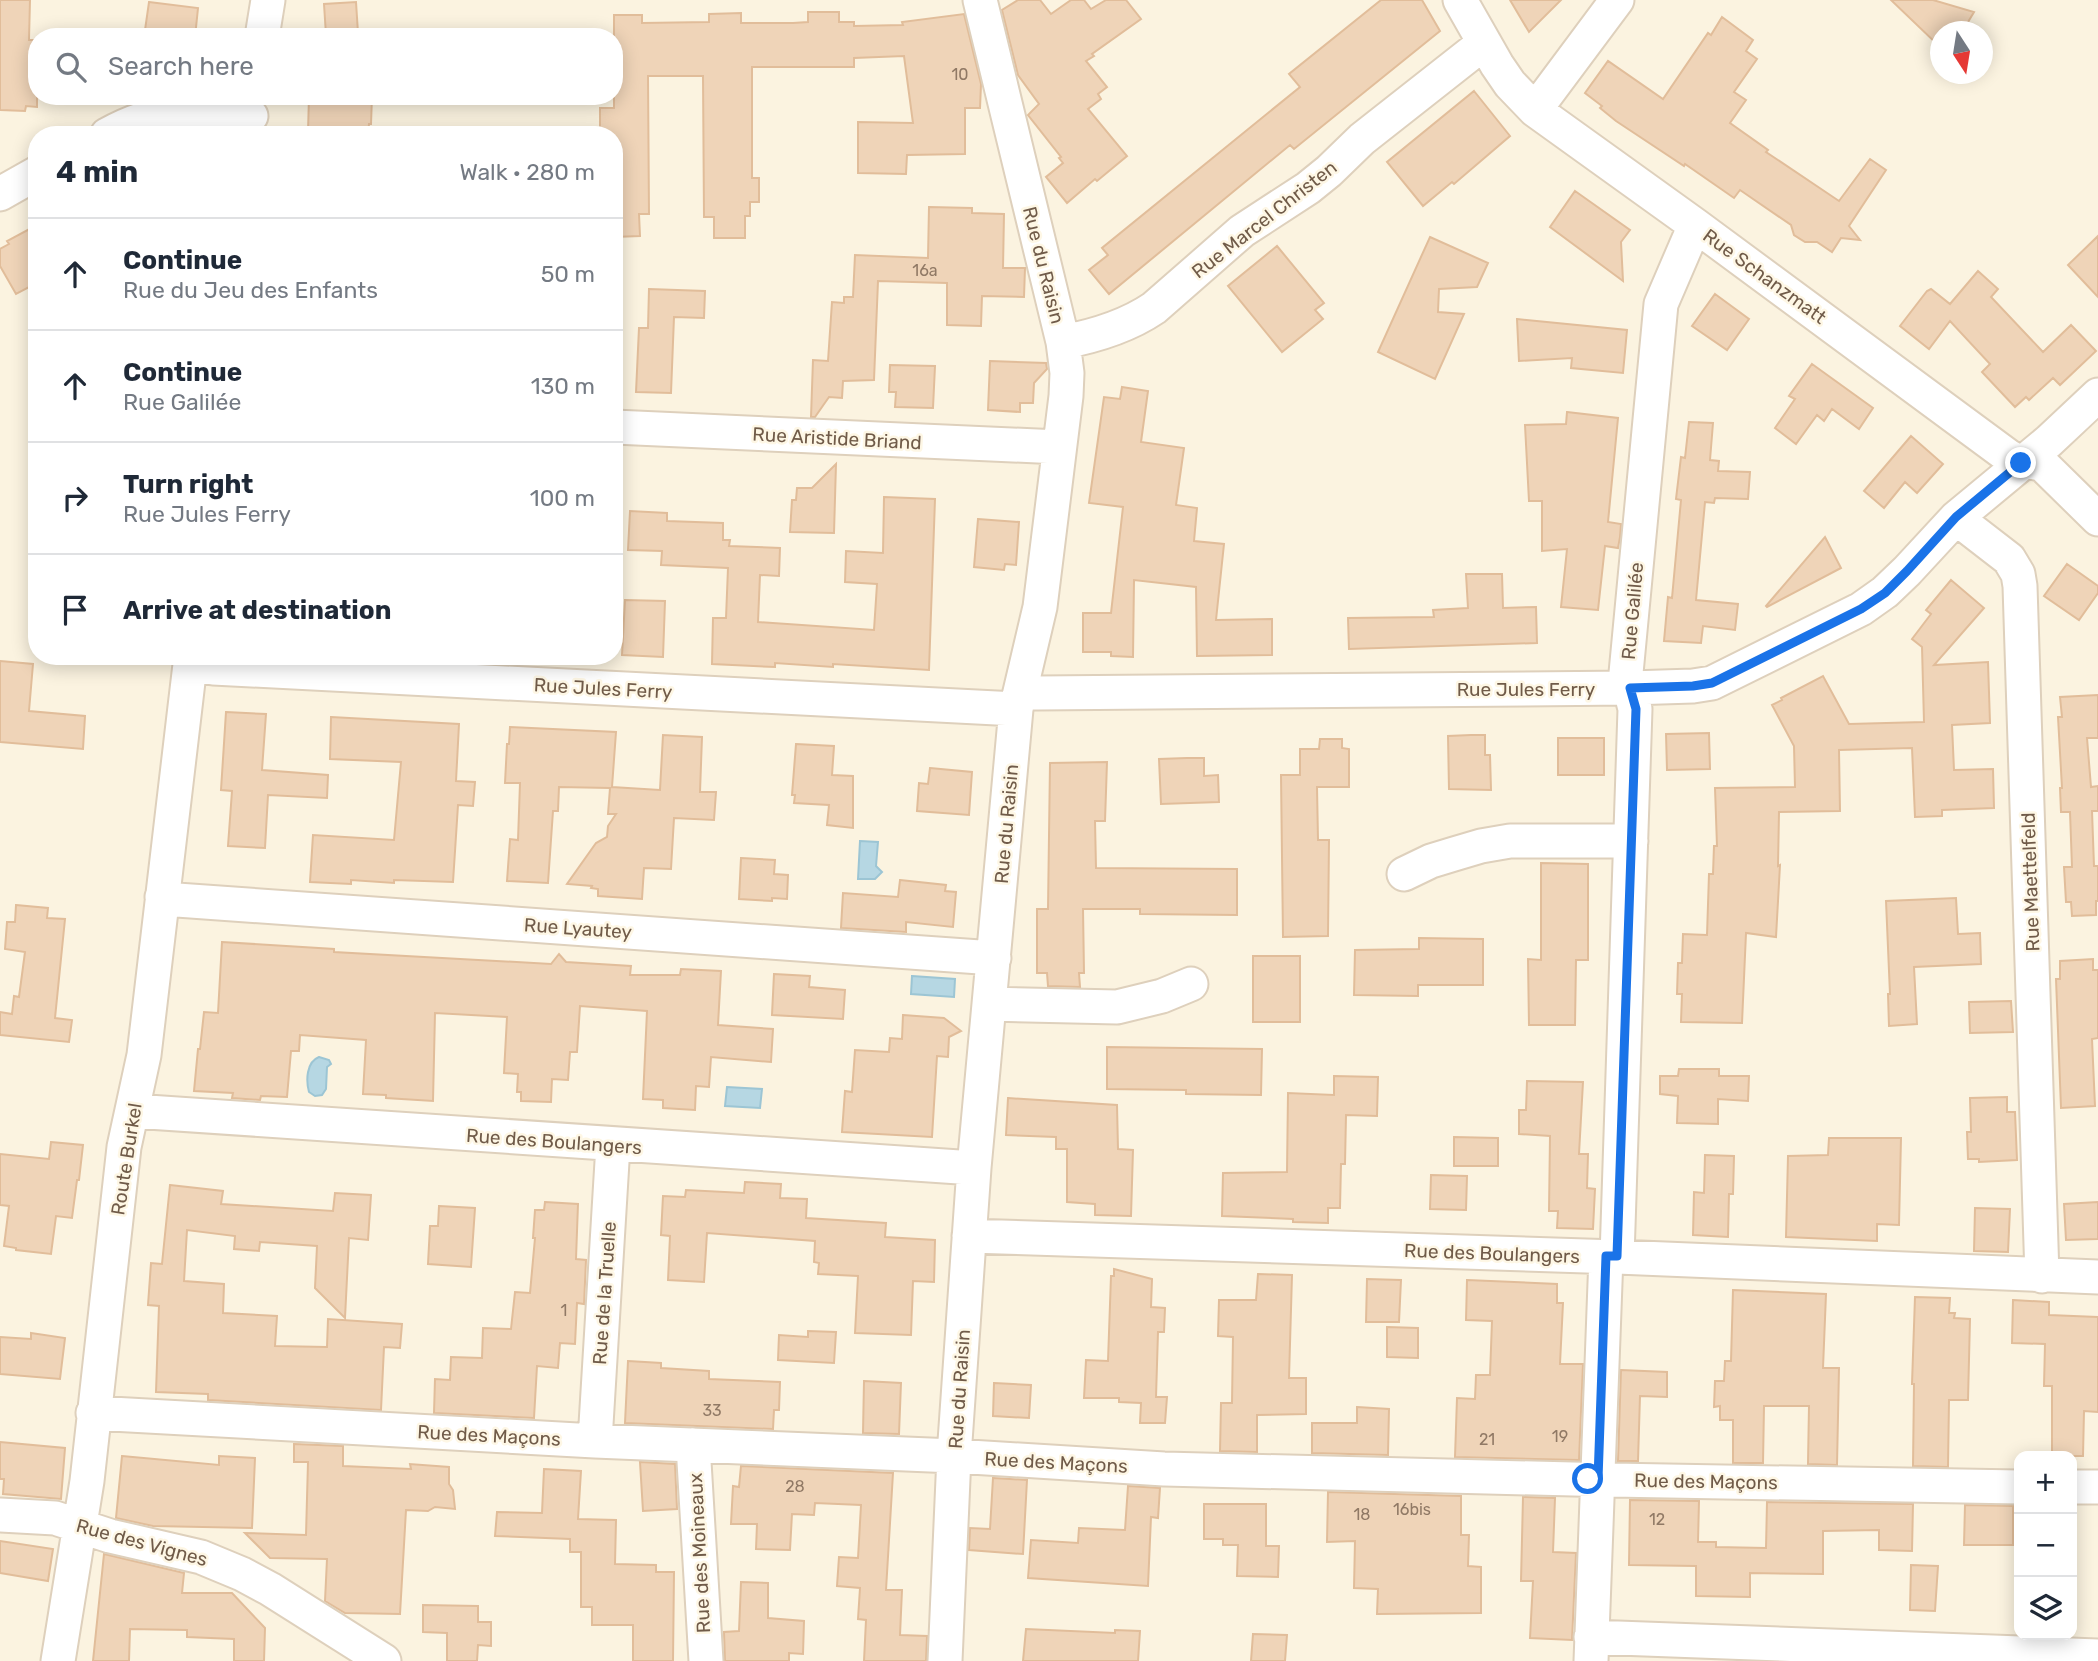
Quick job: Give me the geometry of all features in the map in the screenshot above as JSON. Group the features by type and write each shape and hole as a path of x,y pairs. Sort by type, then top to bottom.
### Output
{"street":[{"path":"263,28 268,0"},
{"name":"Rue du Raisin","path":"945,1661 954,1456 974,1168 1018,700 1040,607 1067,384 1063,342 980,0"},
{"name":"Rue Schanzmatt","path":"1460,0 1510,83 1535,110 1997,448 2021,463 2043,465 2098,519"},
{"path":"1535,110 1617,0"},
{"name":"Rue Marcel Christen","path":"1063,342 1105,332 1141,317 1154,308 1242,231 1308,188 1362,139 1484,43"},
{"path":"124,126 140,118 164,113 195,111 251,116"},
{"path":"0,194 28,178"},
{"name":"Rue Galilée","path":"1591,1649 1636,709 1626,673 1661,304 1695,225"},
{"name":"Rue Jules Ferry","path":"204,665 214,668 1018,700 1038,693 1693,686 1712,683 1861,609 1885,593 1956,517 2049,441 2098,395"},
{"name":"Rue Aristide Briand","path":"623,427 1059,447"},
{"name":"Rue Maettelfeld","path":"1956,517 2010,559 2020,586 2042,1276"},
{"name":"Route Burkel","path":"58,1661 81,1527 120,1176 144,1055 190,665"},
{"path":"1404,874 1431,861 1481,846 1510,841 1631,841"},
{"name":"Rue Lyautey","path":"162,897 994,958"},
{"path":"989,1004 1117,1007 1162,996 1191,984"},
{"name":"Rue des Boulangers","path":"133,1111 974,1168"},
{"name":"Rue de la Truelle","path":"594,1441 613,1145"},
{"name":"Rue des Boulangers","path":"969,1236 1611,1256 2098,1278"},
{"name":"Rue des Maçons","path":"93,1413 1164,1469 2014,1487"},
{"name":"Rue des Moineaux","path":"693,1445 706,1661"},
{"path":"2077,1487 2098,1487"},
{"name":"Rue des Vignes","path":"0,1516 55,1518 110,1536 222,1564 270,1589 384,1661"},
{"path":"1591,1649 2098,1656"}],"water":[{"path":"860,841 878,842 876,866 882,872 875,879 858,879"},
{"path":"912,976 955,979 954,997 911,994"},
{"path":"319,1057 329,1060 331,1064 327,1067 326,1089 322,1095 315,1096 309,1092 307,1077 309,1067"},
{"path":"727,1087 762,1089 760,1108 725,1106"}],"building":[{"path":"0,0 30,0 28,105 37,107 26,106 25,111 0,110"},
{"path":"1018,0 1040,0 1051,14 1071,0 1084,0 1091,9 1106,0 1126,0 1141,19 1086,61 1107,87 1098,94 1101,99 1088,109 1127,156 1067,203 1046,177 1063,163 1028,115 1039,104 1018,75 1002,10"},
{"path":"1381,0 1422,0 1440,31 1294,149 1290,145 1109,294 1089,270 1108,255 1102,248 1300,87 1289,74"},
{"path":"1510,0 1561,0 1529,32"},
{"path":"1891,0 1933,0 1974,12 1969,21 1930,21 1930,37"},
{"path":"149,2 198,8 196,28 145,28"},
{"path":"356,2 358,28 326,28 324,4"},
{"path":"808,12 839,12 839,22 854,22 854,26 903,25 902,22 964,14 981,84 980,108 965,108 965,154 907,155 906,174 858,173 858,122 913,123 904,56 854,58 854,67 752,67 752,178 759,178 759,202 750,202 750,216 745,216 745,238 714,238 714,217 704,217 703,76 648,76 649,214 639,214 640,236 623,237 623,126 600,126 600,108 623,105 623,28 614,28 614,15 642,15 642,23 709,22 709,14 741,13 741,23 808,22"},
{"path":"1722,17 1753,40 1746,51 1757,59 1734,92 1746,100 1730,123 1768,150 1766,152 1839,201 1870,159 1886,170 1849,226 1860,240 1841,238 1832,252 1817,242 1805,242 1794,235 1791,225 1740,190 1734,198 1616,121 1585,93 1608,61 1663,99"},
{"path":"1474,91 1510,136 1454,184 1452,182 1423,206 1387,162"},
{"path":"309,105 372,105 369,126 308,126"},
{"path":"1575,191 1630,230 1621,242 1623,281 1550,227"},
{"path":"929,207 972,208 972,213 1004,214 1003,268 1025,268 1024,297 982,296 981,326 947,325 947,283 878,281 874,380 843,381 842,398 829,397 815,417 811,417 813,360 828,361 832,302 844,303 844,297 853,297 855,255 928,258"},
{"path":"28,230 28,288 16,294 0,266 0,249 9,244 7,241"},
{"path":"2098,236 2098,297 2068,265"},
{"path":"1430,237 1488,263 1477,287 1439,289 1438,312 1464,314 1435,379 1378,352"},
{"path":"1277,246 1324,303 1315,310 1323,319 1282,352 1228,286"},
{"path":"1978,271 1998,289 1991,297 2043,352 2071,325 2096,351 2060,385 2053,378 2029,400 2026,397 2015,407 1982,372 1990,364 1950,321 1929,349 1900,326 1927,291 1931,289 1950,304"},
{"path":"649,289 705,291 704,318 674,317 671,393 636,392 639,328 648,328"},
{"path":"1715,294 1749,319 1727,350 1692,326"},
{"path":"1517,319 1627,330 1623,373 1571,368 1572,358 1519,361"},
{"path":"990,361 1046,363 1047,369 1034,383 1033,403 1020,403 1020,412 988,410"},
{"path":"1812,364 1873,408 1859,429 1832,409 1824,421 1817,415 1796,444 1775,428 1795,399 1789,396"},
{"path":"890,365 935,366 933,408 895,407 896,392 889,392"},
{"path":"1122,387 1148,391 1141,442 1184,448 1176,505 1197,508 1194,541 1224,544 1216,620 1272,619 1272,655 1197,656 1196,587 1134,580 1133,657 1111,656 1111,652 1083,652 1083,613 1111,613 1123,507 1089,503 1104,397 1120,399"},
{"path":"1567,412 1618,418 1608,522 1621,524 1620,537 1618,548 1605,546 1598,610 1561,607 1567,549 1542,551 1542,501 1529,501 1525,425 1566,424"},
{"path":"1689,422 1713,423 1710,460 1719,461 1718,471 1750,472 1748,499 1715,498 1714,503 1705,502 1696,600 1738,604 1735,630 1703,626 1701,643 1664,641 1668,597 1672,598 1681,500 1676,499"},
{"path":"1911,436 1943,464 1917,493 1905,482 1884,508 1864,491"},
{"path":"836,464 834,533 790,532 792,500 796,500 797,488 812,488"},
{"path":"884,497 935,499 929,670 833,664 833,667 775,663 775,667 712,664 713,618 726,618 728,568 661,565 662,551 628,550 630,511 667,513 667,521 723,523 723,540 730,540 729,546 780,548 779,576 760,575 758,622 874,630 877,584 845,582 846,551 883,553"},
{"path":"978,519 1019,522 1016,565 1005,564 1004,570 974,567"},
{"path":"1825,537 1841,568 1767,607 1766,606"},
{"path":"2067,564 2098,586 2098,593 2079,620 2044,596"},
{"path":"1466,574 1502,574 1503,608 1536,607 1537,643 1349,649 1348,618 1434,617 1433,610 1468,608"},
{"path":"1951,580 1984,608 1934,665 1988,662 1990,723 1952,725 1954,770 1993,769 1994,808 1942,810 1942,816 1915,817 1912,748 1839,750 1840,811 1779,812 1778,866 1780,865 1776,937 1746,933 1742,1023 1681,1022 1682,994 1677,994 1683,934 1707,935 1709,874 1713,874 1714,846 1717,846 1715,788 1795,787 1794,746 1772,705 1823,676 1849,724 1924,722 1922,647 1912,639 1931,614 1926,610"},
{"path":"625,600 665,601 663,657 623,655"},
{"path":"0,661 33,665 29,711 85,716 83,749 0,742"},
{"path":"2098,695 2098,738 2087,738 2091,787 2098,786 2098,811 2092,811 2094,866 2098,866 2098,901 2096,915 2072,916 2071,902 2066,902 2064,867 2072,867 2070,812 2061,812 2058,717 2062,717 2060,697"},
{"path":"226,712 266,714 262,770 328,775 327,798 268,795 265,848 228,846 232,791 221,790"},
{"path":"331,717 459,724 456,781 475,782 473,806 458,805 453,882 310,882 313,835 394,840 401,762 330,759"},
{"path":"510,727 616,732 612,787 660,790 663,735 702,737 700,792 716,792 714,820 674,818 671,869 644,868 642,899 598,896 598,889 591,888 592,886 567,884 596,843 607,837 608,826 616,814 608,814 610,788 559,787 558,811 553,811 548,883 507,881 510,839 518,840 520,783 505,783"},
{"path":"1709,733 1710,769 1667,770 1666,734"},
{"path":"1485,735 1485,755 1490,755 1491,790 1449,789 1448,736"},
{"path":"1558,738 1604,738 1604,775 1558,775"},
{"path":"1320,739 1342,739 1342,748 1349,749 1349,787 1317,787 1318,840 1329,840 1328,936 1283,937 1281,775 1300,775 1300,749 1319,749"},
{"path":"796,744 834,746 832,775 853,776 853,828 827,825 829,805 794,803 795,795 792,795"},
{"path":"1204,758 1204,776 1218,775 1219,802 1161,804 1159,759"},
{"path":"1107,762 1105,821 1095,821 1096,868 1237,869 1237,915 1140,914 1140,909 1083,909 1084,973 1079,973 1080,987 1048,986 1047,973 1037,973 1037,909 1048,909 1050,763"},
{"path":"930,768 972,772 969,815 917,811 919,783 928,784"},
{"path":"741,858 775,860 774,874 788,875 787,899 739,899"},
{"path":"1541,863 1588,864 1588,960 1576,960 1575,1025 1529,1025 1528,959 1541,960"},
{"path":"900,880 946,885 945,891 956,892 953,927 906,922 906,932 841,928 843,893 898,897"},
{"path":"1956,898 1958,934 1980,933 1981,964 1914,967 1917,1024 1889,1026 1886,901"},
{"path":"16,905 48,908 47,918 65,919 55,1018 72,1020 69,1042 0,1035 0,1012 12,1014 14,996 19,997 25,952 5,949 7,922 15,922"},
{"path":"1419,938 1483,939 1483,985 1418,985 1418,996 1354,995 1355,950 1419,949"},
{"path":"222,942 334,949 334,952 551,964 559,954 566,962 631,966 630,975 680,975 681,969 721,971 718,1025 773,1029 771,1062 711,1057 709,1087 696,1086 695,1110 663,1108 663,1100 643,1099 647,1011 580,1006 577,1052 570,1052 568,1080 552,1079 551,1102 521,1101 521,1092 517,1092 518,1074 504,1073 507,1017 435,1013 433,1101 363,1094 366,1040 300,1035 299,1051 291,1051 287,1097 261,1096 260,1100 232,1098 233,1093 194,1091 204,1012 218,1013"},
{"path":"1253,956 1300,956 1300,1022 1253,1022"},
{"path":"2093,959 2093,970 2098,970 2098,1038 2092,1039 2095,1106 2061,1108 2056,979 2060,979 2060,961"},
{"path":"774,974 810,976 809,987 845,990 843,1019 772,1015"},
{"path":"2011,1001 2013,1032 1970,1033 1969,1002"},
{"path":"903,1015 944,1018 961,1031 949,1037 948,1057 937,1056 932,1137 842,1132 845,1091 852,1092 855,1050 889,1052 890,1038 902,1039"},
{"path":"1107,1047 1262,1049 1261,1095 1107,1089"},
{"path":"1679,1069 1719,1069 1719,1076 1749,1076 1748,1101 1718,1099 1718,1124 1677,1123 1678,1096 1660,1094 1660,1076 1678,1076"},
{"path":"1334,1076 1378,1077 1377,1116 1346,1115 1345,1164 1341,1164 1340,1208 1328,1208 1328,1223 1222,1216 1223,1173 1287,1172 1288,1093 1334,1095"},
{"path":"1527,1081 1583,1082 1579,1154 1588,1154 1587,1188 1595,1189 1593,1229 1557,1228 1558,1211 1549,1211 1550,1136 1519,1134 1519,1110 1526,1110"},
{"path":"2007,1097 2007,1112 2015,1112 2017,1160 1979,1162 1979,1159 1968,1159 1967,1132 1971,1132 1970,1098"},
{"path":"1008,1098 1117,1105 1118,1149 1133,1150 1131,1216 1095,1215 1095,1204 1067,1202 1067,1149 1056,1149 1056,1137 1006,1135"},
{"path":"1454,1137 1498,1138 1498,1166 1454,1166"},
{"path":"1829,1138 1901,1138 1899,1225 1877,1224 1877,1241 1786,1237 1788,1156 1828,1155"},
{"path":"51,1142 83,1145 72,1218 56,1216 51,1254 4,1246 9,1206 0,1205 0,1154 49,1159"},
{"path":"1705,1155 1734,1156 1733,1194 1729,1194 1728,1237 1693,1235 1694,1192 1704,1193"},
{"path":"1431,1175 1467,1176 1466,1210 1430,1209"},
{"path":"745,1182 781,1184 780,1198 807,1199 806,1218 886,1223 885,1237 935,1240 934,1282 913,1281 911,1335 855,1333 858,1276 818,1274 819,1263 814,1262 815,1241 707,1233 704,1282 668,1280 670,1236 661,1235 663,1196 685,1197 686,1190 744,1193"},
{"path":"170,1185 223,1191 221,1204 333,1211 335,1193 371,1195 368,1240 349,1238 345,1318 315,1288 317,1246 260,1242 259,1251 234,1249 235,1236 187,1230 184,1281 224,1284 223,1313 277,1316 275,1346 327,1347 328,1319 402,1324 400,1348 384,1347 381,1410 208,1400 208,1394 156,1392 159,1306 148,1305 151,1263 162,1264"},
{"path":"545,1202 578,1204 576,1259 586,1260 584,1304 577,1303 575,1344 560,1343 558,1368 537,1366 534,1418 434,1413 435,1379 450,1380 451,1357 482,1358 483,1328 511,1329 515,1292 530,1293 535,1210 544,1210"},
{"path":"2098,1202 2098,1239 2066,1240 2064,1204"},
{"path":"439,1206 475,1208 471,1267 428,1264 430,1226 438,1226"},
{"path":"1975,1208 2010,1209 2008,1252 1974,1251"},
{"path":"1114,1269 1152,1279 1151,1307 1165,1308 1164,1332 1158,1332 1156,1397 1167,1397 1165,1423 1140,1423 1141,1403 1119,1402 1119,1398 1084,1398 1086,1360 1108,1361 1111,1276 1114,1276"},
{"path":"1258,1274 1292,1275 1289,1378 1306,1378 1306,1414 1257,1415 1257,1452 1220,1451 1221,1403 1232,1403 1233,1337 1218,1336 1219,1300 1256,1300"},
{"path":"1367,1279 1401,1280 1399,1322 1366,1322"},
{"path":"1467,1280 1557,1284 1557,1303 1563,1303 1560,1364 1583,1364 1579,1460 1455,1457 1457,1398 1475,1399 1476,1375 1490,1375 1492,1321 1466,1320"},
{"path":"1733,1290 1826,1294 1823,1368 1839,1368 1837,1465 1808,1464 1809,1406 1764,1406 1763,1463 1733,1463 1733,1420 1720,1420 1720,1406 1714,1407 1715,1381 1724,1381 1725,1361 1731,1361"},
{"path":"1915,1297 1950,1298 1949,1313 1955,1313 1954,1318 1970,1319 1968,1400 1949,1400 1948,1467 1913,1466"},
{"path":"2013,1300 2049,1302 2049,1315 2098,1317 2098,1412 2084,1411 2083,1456 2077,1456 2077,1451 2052,1451 2052,1386 2044,1386 2045,1344 2012,1343"},
{"path":"1387,1327 1418,1328 1418,1358 1387,1357"},
{"path":"808,1331 836,1332 834,1363 778,1360 779,1335 808,1337"},
{"path":"31,1333 65,1338 60,1379 0,1374 0,1337 31,1339"},
{"path":"628,1361 661,1363 661,1368 709,1371 709,1379 780,1382 779,1410 774,1410 773,1429 625,1423"},
{"path":"1621,1370 1667,1372 1667,1397 1640,1396 1638,1461 1618,1461"},
{"path":"864,1381 901,1383 899,1434 863,1433"},
{"path":"994,1383 1031,1385 1029,1418 993,1416"},
{"path":"1357,1407 1389,1409 1388,1455 1312,1453 1312,1423 1357,1423"},
{"path":"0,1442 65,1448 61,1499 3,1494 4,1479 0,1479"},
{"path":"294,1444 343,1446 343,1466 411,1469 410,1464 449,1467 449,1484 453,1490 455,1509 435,1507 428,1511 406,1510 400,1614 345,1613 325,1601 327,1559 270,1558 245,1533 306,1535 308,1462 294,1462"},
{"path":"122,1456 219,1465 219,1456 255,1458 252,1528 153,1526 116,1518"},
{"path":"640,1462 675,1464 677,1509 643,1511"},
{"path":"741,1466 893,1473 886,1590 902,1590 900,1635 927,1636 926,1661 864,1661 866,1620 858,1619 860,1588 837,1586 839,1557 858,1558 861,1505 815,1503 814,1515 792,1514 790,1550 756,1549 757,1524 731,1524 733,1486 739,1487"},
{"path":"544,1469 581,1471 578,1519 616,1520 615,1564 656,1565 656,1572 674,1572 673,1661 633,1661 633,1625 592,1625 592,1607 581,1607 581,1552 570,1552 570,1539 495,1536 497,1512 542,1513"},
{"path":"993,1478 1027,1480 1023,1554 969,1550 970,1528 990,1529"},
{"path":"1128,1486 1160,1488 1158,1518 1151,1517 1148,1586 1028,1578 1031,1540 1078,1543 1079,1528 1125,1530"},
{"path":"1328,1492 1461,1496 1461,1535 1469,1535 1468,1566 1481,1567 1481,1613 1377,1614 1378,1589 1354,1588 1355,1541 1327,1542"},
{"path":"1523,1497 1555,1498 1553,1552 1576,1553 1572,1640 1530,1638 1533,1581 1521,1581"},
{"path":"1630,1500 1699,1501 1698,1542 1716,1542 1716,1547 1766,1548 1767,1502 1913,1504 1912,1551 1879,1550 1879,1530 1823,1531 1823,1574 1750,1573 1750,1597 1696,1596 1696,1566 1629,1565"},
{"path":"1204,1504 1266,1504 1266,1546 1279,1546 1278,1577 1237,1576 1238,1545 1223,1545 1223,1539 1204,1539"},
{"path":"1965,1505 2013,1506 2013,1545 1964,1545"},
{"path":"0,1541 53,1549 48,1581 0,1573"},
{"path":"104,1554 184,1573 182,1593 232,1593 265,1628 264,1661 234,1661 234,1639 187,1637 187,1630 130,1629 129,1661 93,1661"},
{"path":"1911,1565 1938,1566 1935,1611 1910,1610"},
{"path":"741,1582 768,1583 768,1618 804,1621 803,1654 789,1653 789,1661 725,1661 724,1632 739,1631"},
{"path":"423,1605 478,1606 478,1622 491,1622 491,1646 478,1645 477,1661 447,1661 447,1633 423,1632"},
{"path":"1026,1629 1115,1633 1115,1630 1140,1631 1138,1661 1023,1661"},
{"path":"1253,1634 1287,1635 1285,1661 1251,1661"}],"route":[{"path":"1588,1479 1598,1479 1606,1256 1617,1256 1636,709 1630,688 1712,683 1861,609 1885,593 1956,517 2021,463"}]}
